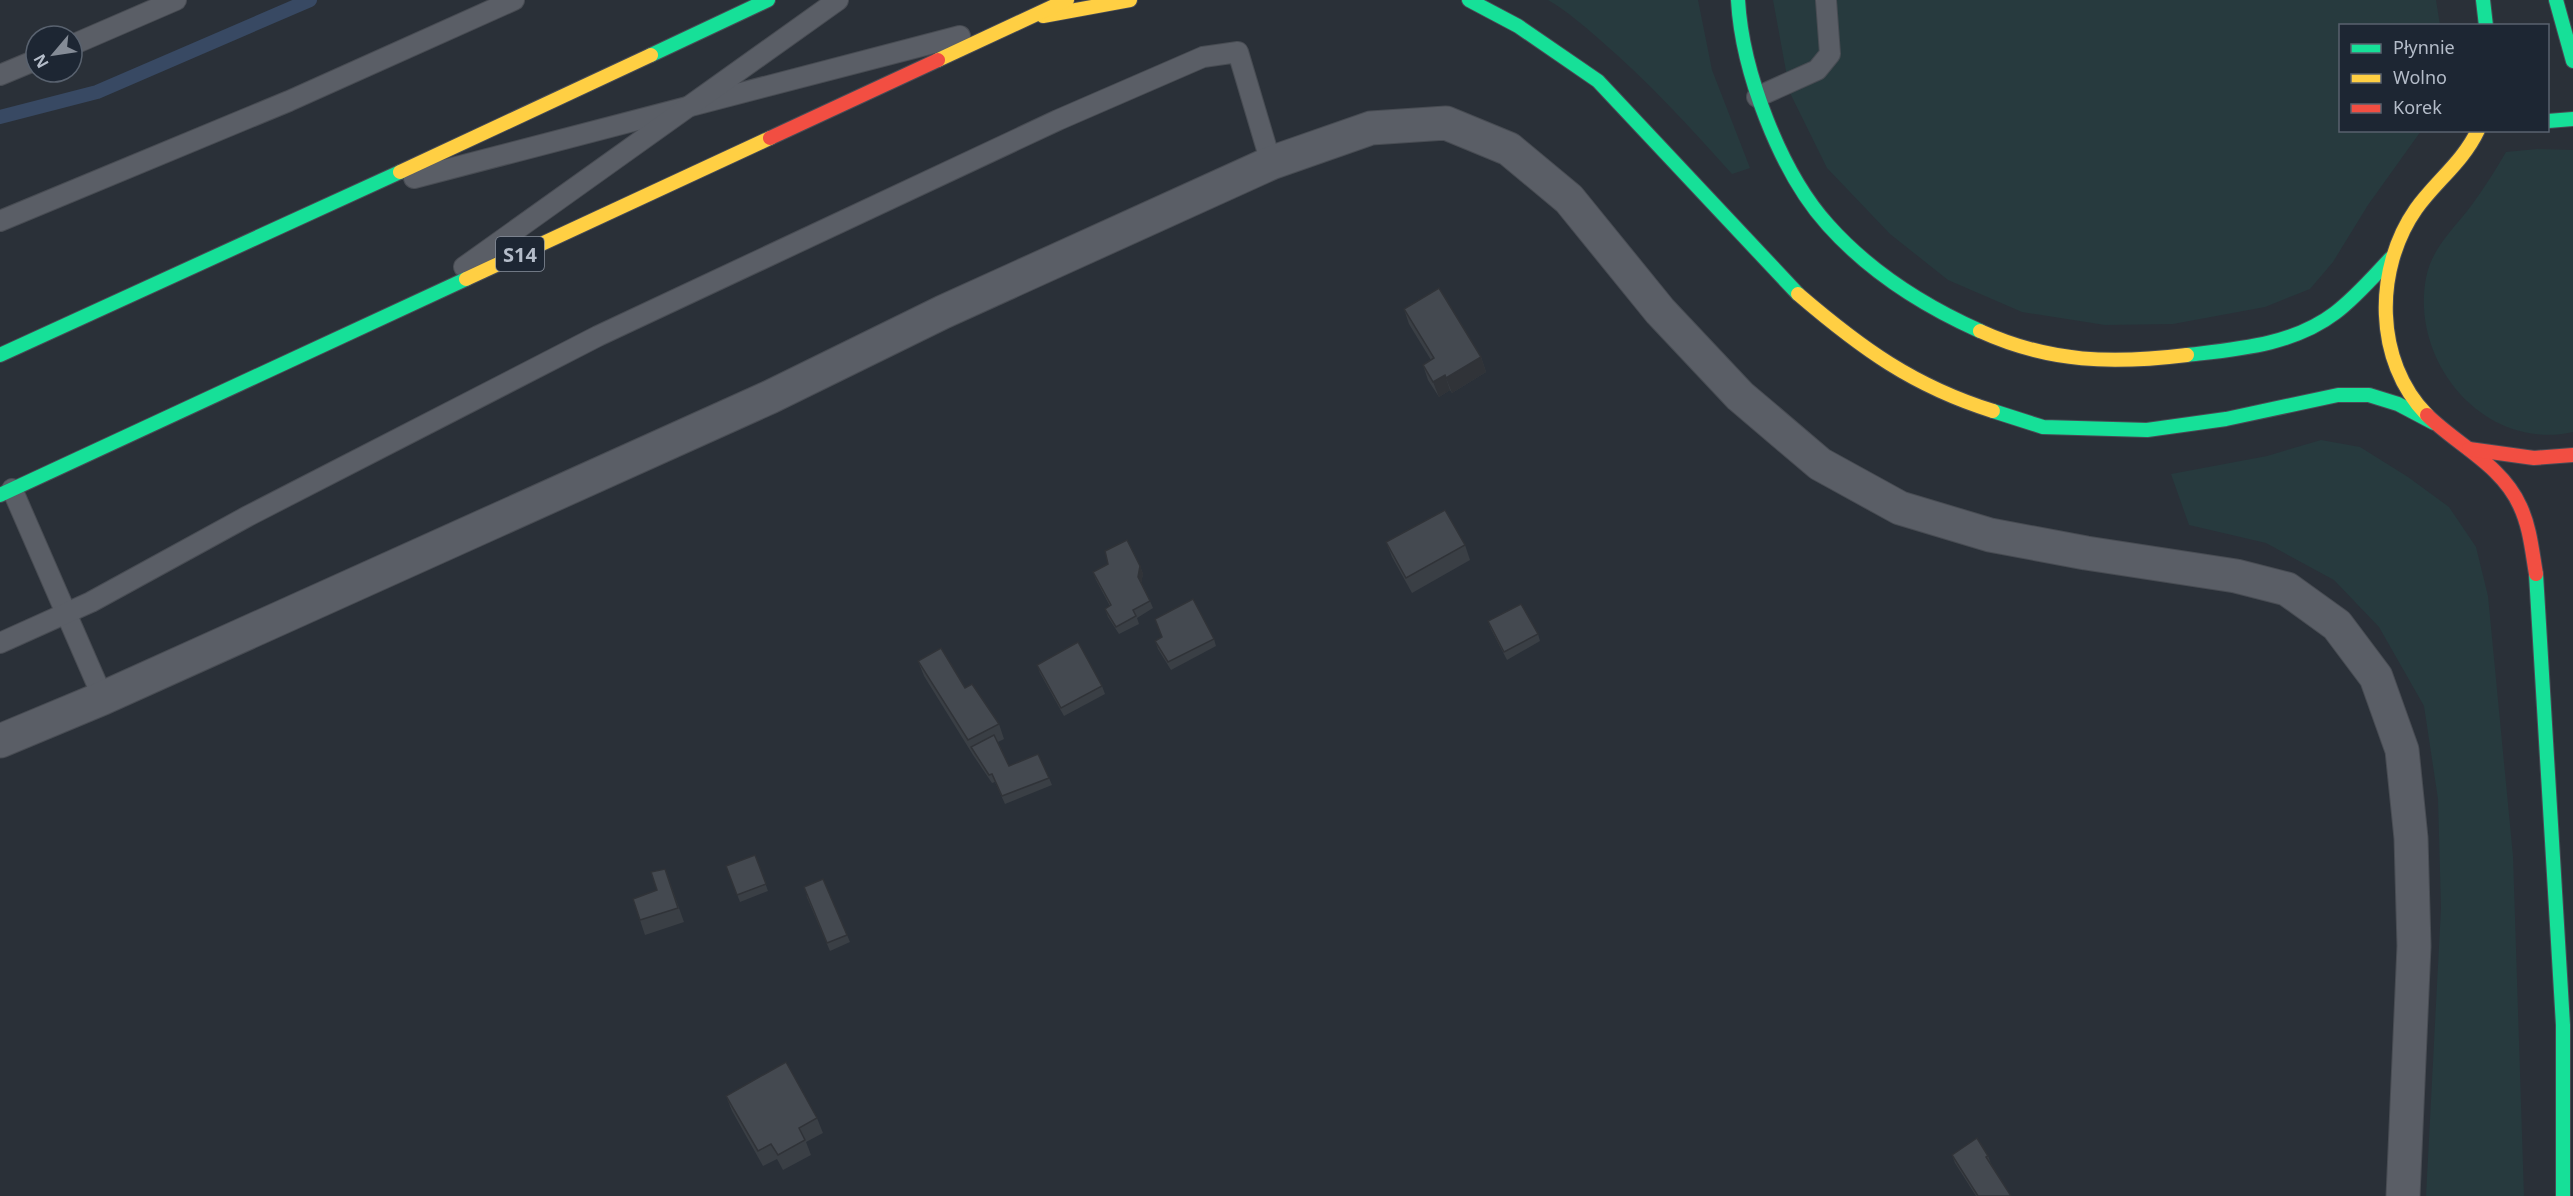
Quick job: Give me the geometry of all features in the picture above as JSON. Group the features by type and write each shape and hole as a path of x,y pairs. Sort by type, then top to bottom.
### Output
{"main road":[{"path":"0,355 351,195 768,0"},
{"name":"S14","path":"6,492 1067,0"},
{"path":"1027,19 1130,0"},
{"path":"1469,0 1518,26 1598,81 1691,178 1793,290 1848,337 1901,372 1957,400 2043,427 2147,430 2226,419 2337,395 2369,395 2398,404 2434,423 2469,449 2510,487 2522,513 2531,542 2536,576 2564,1025 2563,1196"},
{"path":"1738,0 1739,23 1757,97 1786,163 1824,222 1872,268 1916,299 1974,329 2078,360 2153,359 2241,350 2298,332 2325,320 2391,258"},
{"path":"2483,0 2486,24"},
{"path":"2556,0 2573,61"},
{"path":"2549,121 2573,119"},
{"path":"2434,423 2408,387 2397,366 2388,338 2384,305 2386,278 2391,258 2407,223 2422,202 2460,163 2481,135"},
{"path":"2469,449 2522,457 2561,458 2573,454"}],"street":[{"path":"0,741 104,698 770,397 943,312 1271,163 1371,129 1446,123 1509,149 1569,199 1659,310 1740,396 1820,464 1900,508 1990,535 2086,553 2236,576 2287,589 2337,625 2376,677 2402,750 2411,838 2414,946 2403,1196"}],"lane":[{"path":"84,40 176,0"},
{"path":"0,221 289,101 514,0"},
{"path":"413,303 838,0"},
{"path":"1757,97 1817,70 1830,54 1826,0"},
{"path":"351,195 1027,19"},
{"path":"0,643 66,613 248,516 598,336 1058,120 1203,57 1238,52 1271,163"},
{"path":"0,75 24,65"},
{"path":"6,492 66,613 104,698"}],"green space":[{"path":"1548,0 1698,0 1712,70 1750,168 1732,174 1635,71 1581,23"},
{"path":"1773,0 2436,0 2440,24 2339,24 2339,132 2420,132 2368,205 2333,262 2310,289 2265,307 2173,324 2105,325 2022,312 1948,280 1890,234 1827,168 1790,93"},
{"path":"2537,149 2573,150 2573,432 2541,435 2511,428 2484,414 2460,394 2442,369 2430,341 2424,310 2429,267 2444,239 2476,199 2506,152"},
{"path":"2321,440 2360,447 2408,477 2449,507 2476,547 2488,596 2513,856 2524,1196 2426,1196 2441,908 2438,799 2424,706 2379,627 2334,580 2266,543 2189,525 2171,474 2267,456"}],"building":[{"path":"1439,288 1481,357 1446,378 1445,375 1433,382 1423,365 1434,358 1404,309"},
{"path":"1445,510 1465,545 1406,578 1386,542"},
{"path":"1127,540 1140,566 1138,577 1150,601 1133,610 1136,616 1116,627 1105,609 1111,605 1093,572 1108,564 1105,551"},
{"path":"1193,599 1214,639 1168,662 1155,641 1162,637 1155,619"},
{"path":"1521,604 1538,634 1504,652 1488,621"},
{"path":"1078,642 1102,686 1061,708 1037,665"},
{"path":"941,648 965,688 972,684 999,724 968,740 918,661"},
{"path":"994,735 1009,766 1038,754 1049,778 1002,796 992,774 989,775 971,747"},
{"path":"755,855 766,884 737,895 726,866"},
{"path":"665,869 678,908 640,920 633,899 657,890 651,872"},
{"path":"823,879 847,935 827,943 804,887"},
{"path":"786,1062 817,1118 799,1128 805,1140 778,1155 771,1144 758,1151 726,1096"},
{"path":"1977,1138 1988,1156 1986,1157 2011,1196 1978,1196 1952,1155"}],"waterway":[{"path":"0,117 97,92 310,0"}],"traffic: fast":[{"path":"651,55 768,0"},
{"path":"1469,0 1518,26 1598,81 1798,294"},
{"path":"1738,0 1747,58 1766,119 1779,149 1811,203 1844,242 1880,273 1918,299 1980,331"},
{"path":"2483,0 2486,24"},
{"path":"2556,0 2573,61"},
{"path":"2549,121 2573,119"},
{"path":"0,355 400,172"},
{"path":"2187,355 2264,344 2319,324 2343,307 2391,258"},
{"path":"0,495 466,279"},
{"path":"1993,411 2043,427 2147,430 2226,419 2338,395 2369,395 2398,404 2434,423"},
{"path":"2536,574 2563,1025 2563,1196"}],"traffic: slow":[{"path":"938,60 1067,0"},
{"path":"1043,16 1130,0"},
{"path":"400,172 651,55"},
{"path":"2427,415 2410,393 2397,368 2389,342 2386,314 2387,286 2402,233 2416,209 2465,152 2477,132"},
{"path":"466,279 770,138"},
{"path":"1798,294 1844,332 1889,363 1938,390 1993,411"},
{"path":"1980,331 2031,350 2082,358 2133,360 2187,355"}],"traffic: jam":[{"path":"770,138 938,60"},
{"path":"2427,415 2491,467 2512,492 2526,522 2536,574"},
{"path":"2469,449 2534,458 2573,455"}]}
